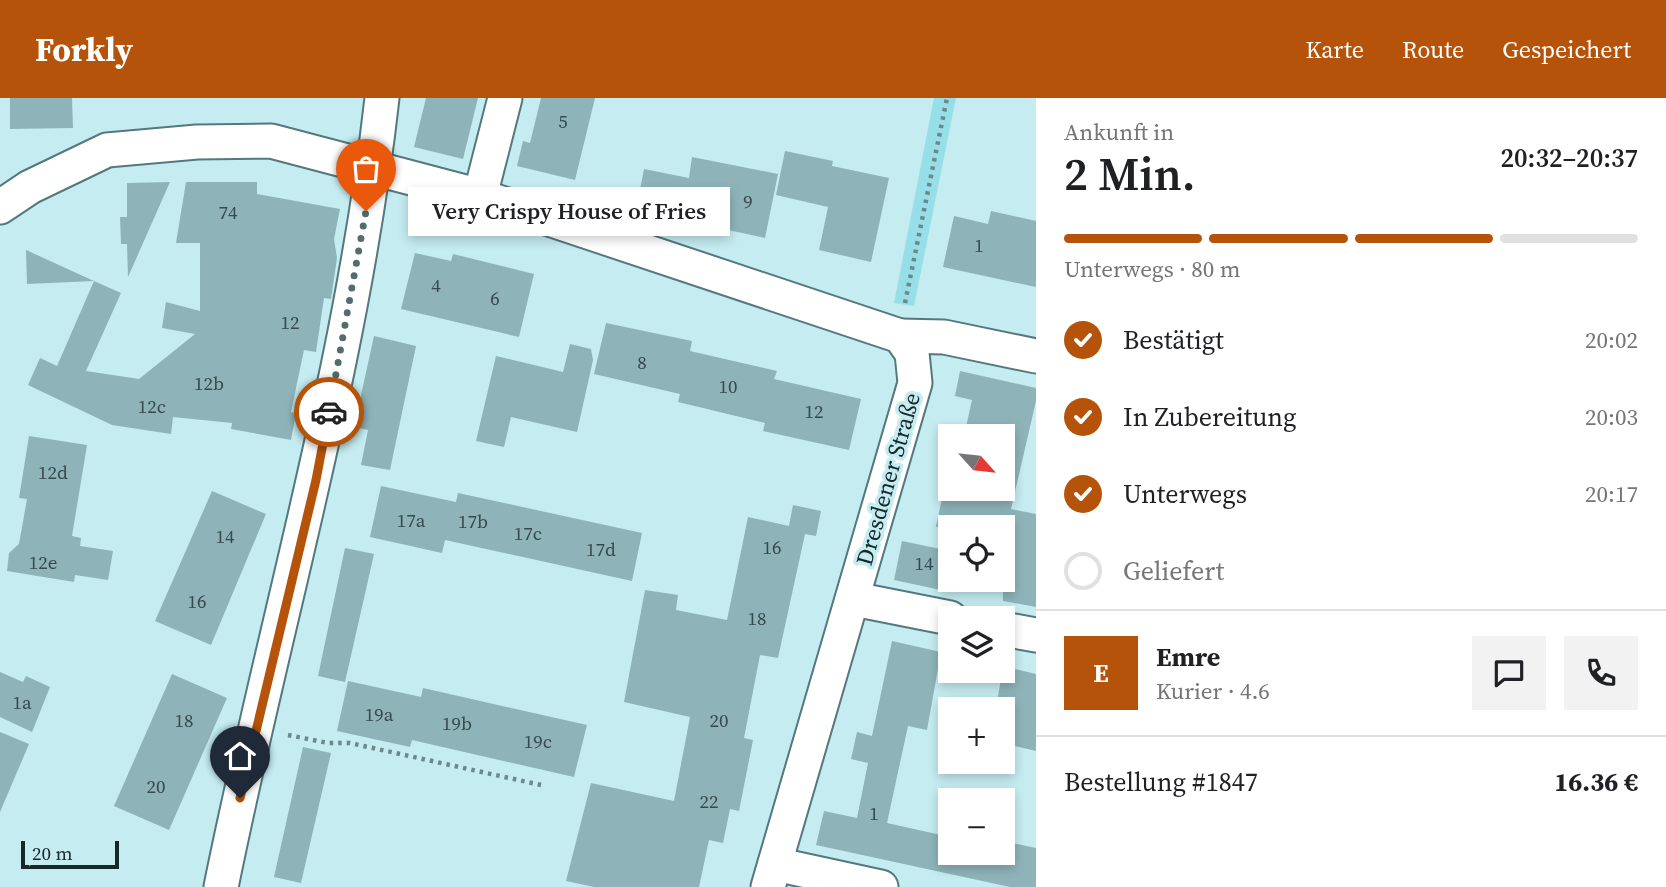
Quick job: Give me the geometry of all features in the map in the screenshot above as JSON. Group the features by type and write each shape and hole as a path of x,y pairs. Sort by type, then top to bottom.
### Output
{"street":[{"path":"221,887 316,480 374,169 382,98"},
{"path":"480,196 505,98"},
{"path":"0,207 30,187 107,150 197,142 271,141 480,196 900,337 944,337 1036,356"},
{"name":"Dresdener Straße","path":"772,875 915,383 912,353 900,337"},
{"path":"854,599 938,616"},
{"path":"1015,631 1036,635"},
{"path":"772,875 881,887"}],"path":[{"path":"900,337 947,98"},
{"path":"256,729 328,743 350,743 541,785"}],"shaded area":[{"path":"934,98 956,98 914,306 894,303"}],"building":[{"path":"10,98 72,98 73,128 10,129"},
{"path":"426,98 478,98 463,159 414,147"},
{"path":"541,98 595,98 575,180 517,166 523,141 530,143"},
{"path":"785,151 833,161 832,166 889,178 871,262 819,250 828,207 776,195"},
{"path":"692,157 778,174 765,238 636,210 644,169 689,178"},
{"path":"170,182 128,277 127,244 121,244 120,217 127,217 127,183"},
{"path":"186,182 257,182 257,194 340,209 334,239 337,258 331,299 324,298 316,352 304,350 291,412 296,413 291,440 231,429 232,423 173,417 171,434 112,425 28,385 40,358 57,366 94,281 121,293 86,371 139,379 195,334 162,328 166,302 200,311 200,243 176,243"},
{"path":"991,211 1036,221 1036,287 943,267 954,216 988,224"},
{"path":"26,250 94,281 27,284"},
{"path":"415,253 451,261 453,254 534,274 519,337 401,309"},
{"path":"606,323 692,341 690,351 777,371 774,379 861,399 849,450 763,431 765,423 678,402 680,394 594,374"},
{"path":"374,336 416,346 390,470 361,465 368,430 354,427"},
{"path":"570,344 591,349 593,360 577,432 511,417 504,447 476,441 496,356 563,372"},
{"path":"960,371 1036,388 1036,401 1015,492 1015,424 967,424 972,400 955,396"},
{"path":"29,436 87,445 72,536 81,538 80,546 113,551 108,580 75,575 74,582 7,571 9,553 19,544 27,499 19,498"},
{"path":"381,486 456,502 458,493 642,533 632,581 445,540 442,553 370,537"},
{"path":"212,491 266,514 211,645 155,621"},
{"path":"941,501 1013,501 1011,509 1036,514 1036,607 1003,601 1003,592 1015,592 1015,515 938,515"},
{"path":"793,505 821,511 816,536 805,534 778,658 760,655 744,738 753,740 739,811 730,809 723,843 709,840 699,887 594,887 566,881 591,783 674,801 690,717 624,702 645,590 678,595 676,610 727,620 748,517 789,526"},
{"path":"902,541 938,548 938,589 894,580"},
{"path":"345,548 374,554 345,682 318,676"},
{"path":"892,641 938,651 938,669 927,730 908,726 887,823 938,834 938,865 1015,865 1015,844 1036,848 1036,887 1010,887 816,845 824,811 857,818 868,763 851,759 857,732 872,736"},
{"path":"1015,669 1036,674 1036,751 1015,746 1015,697 998,697 1000,683 1015,683"},
{"path":"0,672 23,682 26,676 50,687 32,732 0,717"},
{"path":"172,674 227,698 169,830 114,806"},
{"path":"348,681 421,697 423,688 587,725 574,777 412,740 410,747 337,731"},
{"path":"0,732 29,744 0,812"},
{"path":"303,747 331,753 301,883 274,877"}],"way so far":[{"path":"329,412 366,211"}],"place":[{"name":"Very Crispy House of Fries","path":"366,211"}],"route":[{"path":"240,798 316,480 329,412"}]}
